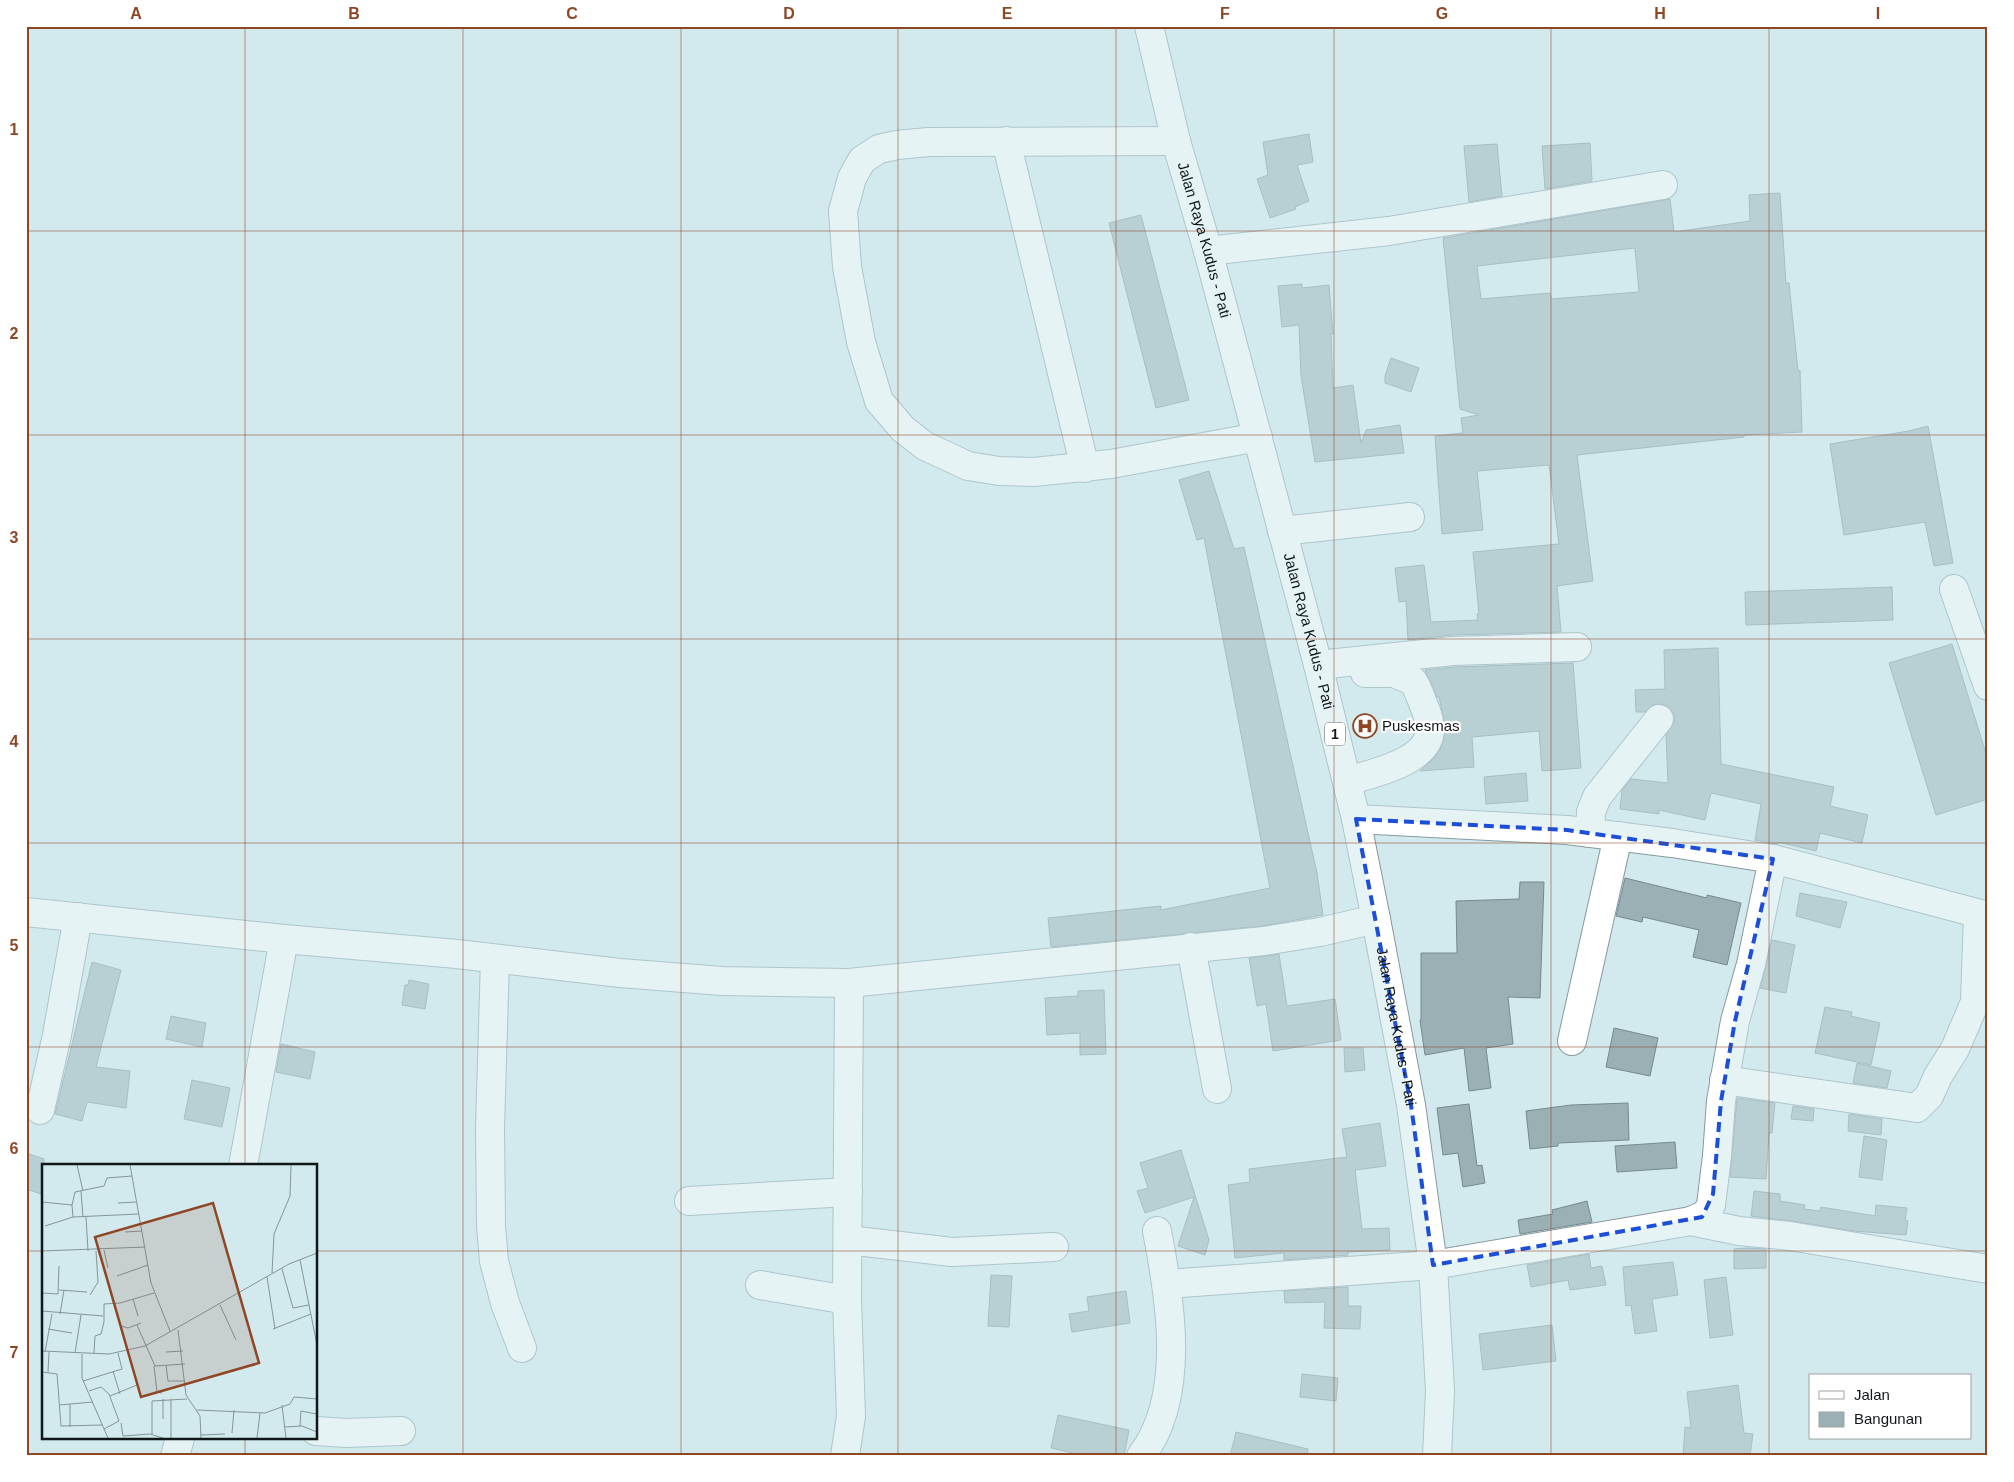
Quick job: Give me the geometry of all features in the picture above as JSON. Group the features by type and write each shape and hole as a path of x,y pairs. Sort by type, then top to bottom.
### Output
{"main road":[{"name":"Jalan Raya Kudus - Pati","path":"1149,26 1176,141 1258,436 1320,672 1356,819 1410,1105 1433,1265 1440,1391 1437,1456"},
{"path":"1006,141 1085,468"},
{"path":"1176,141 928,142 879,149 862,160 852,178 844,211 848,267 861,342 879,401 903,429 925,446 968,466 999,471 1034,472 1085,468 1258,436"},
{"path":"1208,251 1389,231 1663,185"},
{"path":"1282,531 1410,517"},
{"path":"1954,589 1988,686"},
{"path":"1320,672 1454,651 1577,647"},
{"path":"1320,672 1388,673 1410,678 1415,684 1429,718 1430,730 1427,741 1408,760 1396,766 1347,781"},
{"path":"1590,832 1591,812 1597,796 1659,720"},
{"path":"1356,819 1590,832 1773,858 1983,915 1975,1002 1955,1049 1938,1076 1929,1096 1917,1108 1724,1080"},
{"path":"1572,1041 1618,836"},
{"path":"1167,1284 1433,1265 1691,1221 1706,1214 1711,1205 1724,1080 1735,1021 1751,964 1773,858"},
{"path":"26,912 620,973 722,981 850,983 1264,941 1320,932 1376,919"},
{"path":"40,1110 78,918"},
{"path":"242,1164 284,939"},
{"path":"1190,947 1217,1088"},
{"path":"495,959 490,1128 491,1226 494,1261 505,1303 522,1348"},
{"path":"844,1456 851,1416 847,1300 850,983"},
{"path":"689,1201 848,1192"},
{"path":"1691,1221 1739,1231 1790,1236 1988,1269"},
{"path":"1141,1456 1153,1438 1166,1399 1170,1366 1167,1284 1157,1230"},
{"path":"848,1240 952,1252 1054,1247"},
{"path":"760,1285 847,1300"},
{"path":"318,1431 346,1433 401,1432"},
{"path":"175,1456 179,1440"}],"highlighted area":[{"path":"1356,819 1567,830 1773,859 1735,1021 1721,1101 1713,1194 1702,1217 1433,1265 1411,1105"}],"building":[{"path":"1309,134 1313,162 1297,165 1309,201 1295,207 1296,209 1270,218 1257,179 1268,175 1263,142"},
{"path":"1590,143 1592,181 1545,189 1542,146"},
{"path":"1497,144 1502,196 1469,202 1464,146"},
{"path":"1780,193 1786,283 1789,283 1798,371 1800,370 1802,432 1744,435 1744,437 1577,455 1593,581 1557,586 1561,632 1452,635 1408,640 1406,601 1399,602 1395,568 1424,565 1431,622 1478,620 1473,552 1559,544 1549,465 1477,471 1483,530 1442,534 1435,436 1463,433 1461,418 1479,415 1460,409 1443,238 1670,199 1674,232 1750,221 1749,195","holes":["1635,248 1639,292 1551,299 1550,293 1481,299 1477,266"]},
{"path":"1141,215 1189,400 1156,408 1109,223"},
{"path":"1302,284 1302,288 1329,285 1333,334 1331,334 1333,388 1353,385 1361,443 1366,430 1400,425 1404,453 1315,462 1301,376 1299,325 1282,327 1278,286"},
{"path":"1391,358 1419,368 1411,392 1385,383 1385,376"},
{"path":"1928,426 1953,563 1934,566 1925,522 1844,535 1830,444"},
{"path":"1209,471 1234,549 1244,547 1317,873 1323,915 1262,926 1051,947 1048,918 1161,906 1161,910 1270,888 1204,538 1197,540 1179,480"},
{"path":"1892,587 1893,620 1746,625 1745,592"},
{"path":"1952,644 1988,760 1988,799 1936,815 1889,663"},
{"path":"1718,648 1721,764 1834,787 1830,806 1868,815 1862,843 1820,833 1816,851 1778,842 1778,844 1755,840 1761,804 1711,793 1705,820 1659,810 1659,814 1620,809 1622,790 1631,779 1668,783 1666,735 1674,722 1674,714 1668,707 1661,704 1653,705 1645,712 1636,712 1635,690 1665,689 1664,650"},
{"path":"1573,663 1581,768 1542,771 1539,731 1472,737 1474,767 1420,771 1440,750 1446,729 1439,697 1437,697 1425,670 1454,667"},
{"path":"1526,773 1528,801 1486,804 1484,777"},
{"path":"1625,878 1707,898 1707,895 1741,903 1727,965 1693,957 1699,930 1643,917 1642,922 1616,916"},
{"path":"1520,882 1544,882 1540,998 1508,997 1513,1044 1486,1048 1491,1088 1469,1091 1464,1048 1425,1055 1420,1020 1421,953 1457,953 1456,901 1519,899"},
{"path":"1800,893 1847,902 1840,928 1796,916"},
{"path":"1772,940 1795,945 1786,993 1760,988"},
{"path":"1279,954 1287,1006 1335,999 1341,1040 1273,1051 1266,1004 1257,1006 1249,958"},
{"path":"92,962 121,970 96,1067 130,1071 126,1108 87,1102 82,1121 55,1114"},
{"path":"409,980 429,984 425,1009 402,1005 405,985 408,985"},
{"path":"1104,990 1106,1054 1080,1055 1080,1033 1047,1035 1045,998 1078,996 1078,991"},
{"path":"1825,1007 1852,1012 1851,1016 1880,1023 1871,1065 1815,1053"},
{"path":"171,1016 206,1023 202,1047 166,1039"},
{"path":"1614,1028 1658,1038 1650,1076 1606,1067"},
{"path":"281,1044 315,1052 310,1079 276,1072"},
{"path":"1344,1048 1363,1048 1365,1070 1345,1072"},
{"path":"1857,1063 1891,1071 1887,1088 1853,1083"},
{"path":"192,1080 230,1088 222,1127 184,1119"},
{"path":"1737,1098 1775,1103 1772,1133 1769,1133 1766,1179 1730,1177"},
{"path":"1628,1103 1629,1140 1558,1143 1558,1146 1530,1149 1526,1111 1571,1105"},
{"path":"1469,1104 1477,1166 1482,1165 1485,1183 1463,1187 1458,1153 1443,1155 1437,1108"},
{"path":"1793,1106 1814,1109 1813,1121 1791,1119"},
{"path":"1849,1114 1882,1119 1881,1135 1848,1131"},
{"path":"1380,1123 1386,1166 1355,1170 1362,1229 1389,1228 1390,1250 1348,1252 1348,1255 1284,1260 1284,1253 1235,1258 1228,1185 1250,1182 1249,1169 1347,1157 1342,1129"},
{"path":"1864,1136 1887,1140 1882,1180 1859,1177"},
{"path":"1675,1142 1677,1168 1617,1172 1615,1146"},
{"path":"1181,1150 1209,1240 1205,1255 1178,1246 1194,1197 1145,1213 1137,1191 1148,1188 1140,1163"},
{"path":"26,1153 44,1159 44,1164 42,1164 42,1194 26,1189"},
{"path":"1754,1191 1780,1194 1780,1201 1805,1205 1804,1209 1820,1211 1821,1207 1875,1216 1876,1205 1907,1208 1905,1220 1908,1221 1906,1235 1853,1231 1751,1216"},
{"path":"1587,1201 1592,1222 1520,1234 1518,1220 1553,1214 1552,1210"},
{"path":"1734,1249 1766,1249 1766,1268 1734,1269"},
{"path":"1589,1254 1591,1268 1602,1266 1606,1285 1570,1290 1568,1280 1531,1287 1527,1265"},
{"path":"1673,1262 1678,1295 1652,1299 1657,1331 1635,1334 1631,1305 1626,1306 1623,1267"},
{"path":"991,1275 1012,1276 1009,1327 988,1326"},
{"path":"1726,1277 1733,1335 1710,1338 1704,1280"},
{"path":"1348,1287 1348,1306 1361,1306 1360,1329 1324,1328 1325,1302 1285,1303 1284,1291"},
{"path":"1126,1291 1130,1323 1072,1332 1069,1314 1089,1311 1087,1297"},
{"path":"1552,1325 1556,1361 1483,1370 1479,1334"},
{"path":"1302,1374 1338,1378 1336,1401 1300,1397"},
{"path":"1738,1385 1744,1433 1753,1434 1750,1456 1683,1456 1685,1427 1691,1428 1687,1392"},
{"path":"1058,1415 1129,1430 1124,1456 1086,1456 1051,1448"},
{"path":"1236,1432 1308,1449 1307,1456 1230,1456"}],"place":[{"name":"Puskesmas","path":"1365,726"}]}
